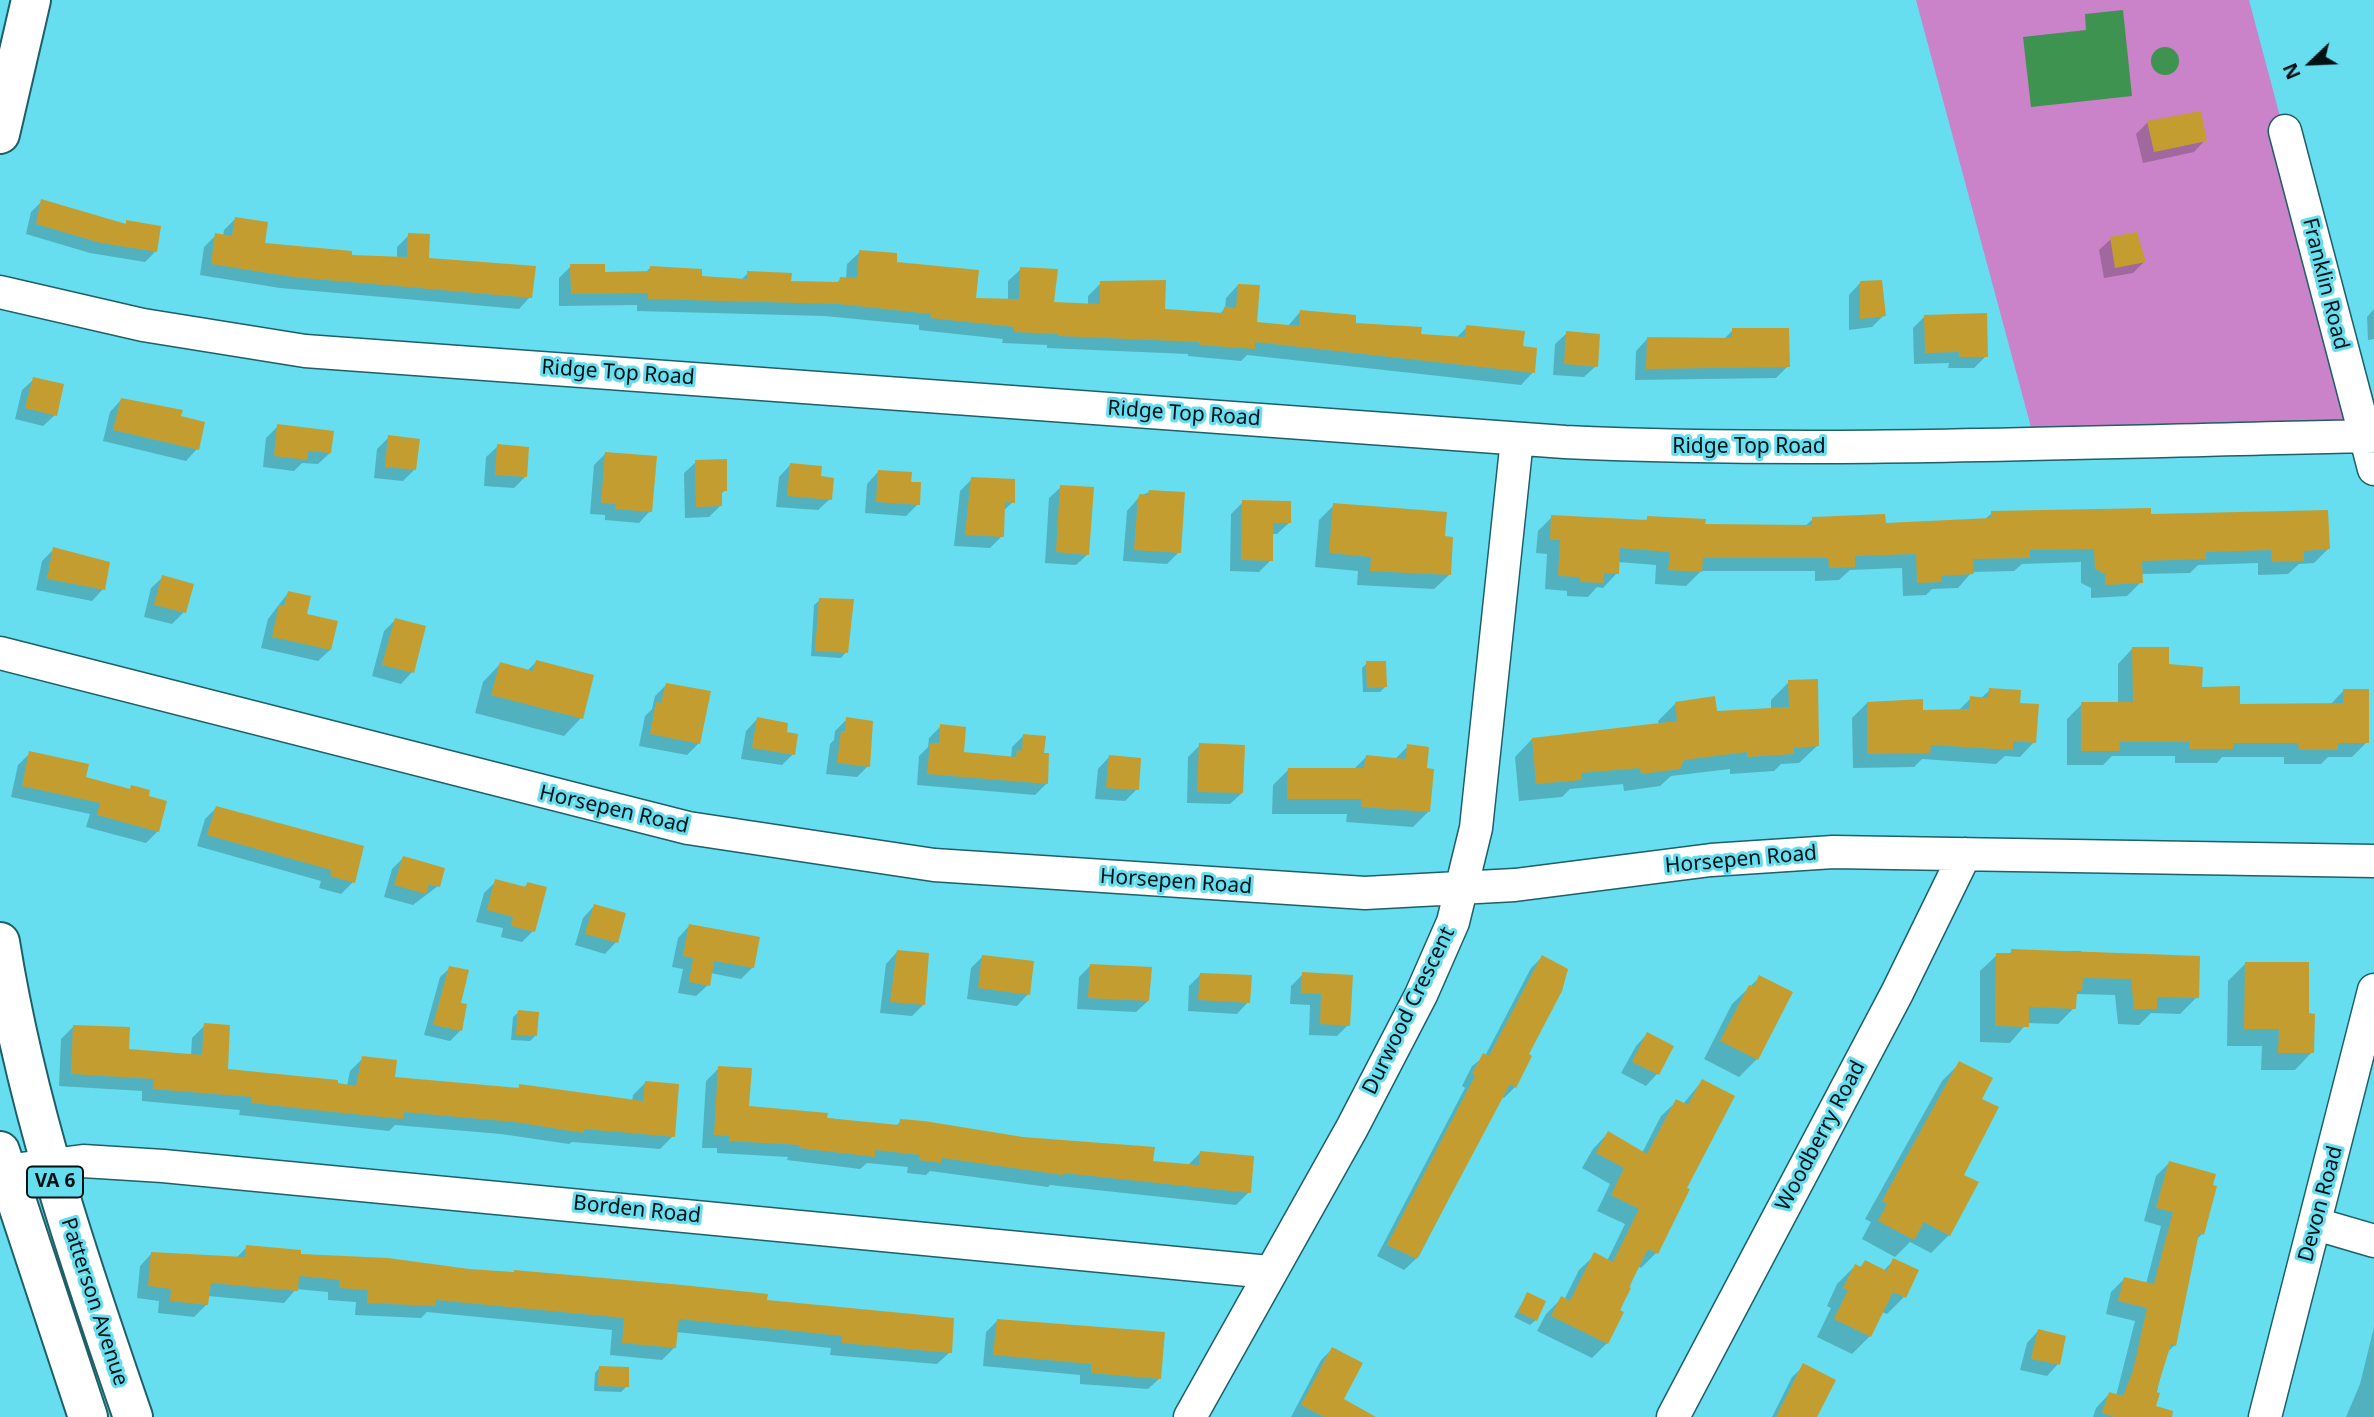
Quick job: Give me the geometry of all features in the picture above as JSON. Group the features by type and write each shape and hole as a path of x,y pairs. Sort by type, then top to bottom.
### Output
{"main road":[{"path":"0,134 31,0"},
{"name":"Patterson Avenue","path":"0,942 30,1086 50,1165 133,1417"},
{"name":"Patterson Avenue","path":"3,1161 88,1417"}],"street":[{"name":"Franklin Road","path":"2285,131 2370,436"},
{"name":"Ridge Top Road","path":"0,292 142,325 304,351 1517,439 1672,447 1816,447 2370,436"},
{"path":"2370,436 2374,469"},
{"name":"Durwood Crescent","path":"1190,1417 1352,1128 1421,995 1453,922 1476,828 1517,439"},
{"name":"Horsepen Road","path":"0,653 568,800 688,828 934,865 1338,892 1515,885 1711,860 1833,852 2374,861"},
{"name":"Woodberry Road","path":"1673,1417 1897,993 1965,854"},
{"name":"Devon Road","path":"2265,1417 2374,990"},
{"name":"Borden Road","path":"3,1161 50,1165 83,1161 343,1182 1269,1272"},
{"path":"2316,1224 2374,1241"}],"shaded area":[{"path":"1916,0 2249,0 2365,436 2035,442"},
{"path":"2123,10 2132,96 2031,107 2023,37 2086,30 2085,14"},
{"path":"2165,47 2175,51 2179,61 2175,71 2165,75 2155,71 2151,61 2155,51"}],"building":[{"path":"2201,111 2207,141 2154,152 2147,121"},
{"path":"41,199 126,224 126,220 161,226 157,252 101,243 36,224"},
{"path":"235,217 268,222 265,243 352,251 352,255 407,257 408,233 430,234 429,258 536,266 532,298 293,277 211,264 215,233 232,236"},
{"path":"2137,232 2146,262 2115,268 2110,237"},
{"path":"859,250 897,253 897,262 979,270 976,298 1019,299 1020,267 1058,269 1054,302 1100,304 1100,281 1166,280 1165,309 1223,313 1224,307 1236,308 1238,284 1260,285 1257,322 1299,326 1300,310 1356,315 1356,323 1422,327 1421,334 1465,337 1466,325 1525,331 1523,346 1537,348 1535,373 1255,342 1255,349 1199,345 1199,342 1014,332 1014,327 930,318 931,314 838,304 648,299 648,293 571,294 570,264 605,264 605,272 650,271 650,266 702,269 702,276 747,279 747,271 792,273 791,281 839,282 840,277 857,278"},
{"path":"1882,280 1886,316 1860,319 1860,281"},
{"path":"1987,313 1988,357 1959,357 1959,352 1925,353 1924,315"},
{"path":"1732,328 1789,328 1790,367 1646,369 1647,337 1732,338"},
{"path":"1566,331 1600,334 1598,367 1564,364"},
{"path":"33,377 64,384 57,416 25,408"},
{"path":"121,398 183,410 181,416 205,422 199,450 113,430"},
{"path":"277,424 334,431 331,453 308,451 307,460 274,456"},
{"path":"388,435 420,439 416,470 385,467"},
{"path":"497,444 529,447 527,477 495,475"},
{"path":"605,452 657,456 652,512 615,509 616,504 601,503"},
{"path":"727,459 727,491 722,491 722,506 696,507 695,460"},
{"path":"790,463 822,466 821,476 834,478 832,500 787,496"},
{"path":"878,470 912,472 911,482 921,482 920,505 876,502"},
{"path":"971,477 1015,479 1015,503 1005,502 1004,537 965,535"},
{"path":"1060,485 1094,487 1089,555 1056,552"},
{"path":"1149,490 1185,492 1181,553 1134,550 1138,498 1140,494 1148,495"},
{"path":"1242,500 1291,501 1291,523 1273,523 1273,561 1241,560"},
{"path":"1333,503 1447,512 1445,536 1453,537 1451,575 1370,571 1371,557 1329,553"},
{"path":"2151,508 2151,514 2328,510 2330,549 2304,551 2304,561 2272,562 2271,550 2206,552 2206,559 2142,561 2143,583 2105,585 2105,574 2095,569 2094,549 2030,550 2030,558 1973,559 1974,574 1941,576 1942,582 1917,583 1916,554 1855,556 1855,567 1829,568 1828,558 1703,558 1702,572 1668,570 1670,552 1620,548 1619,574 1604,573 1604,583 1580,582 1580,577 1558,576 1560,540 1550,540 1551,515 1647,520 1647,516 1706,519 1705,524 1812,525 1812,517 1885,514 1886,523 1991,518 1991,511"},
{"path":"53,547 110,562 105,590 47,579"},
{"path":"162,575 194,584 186,613 154,605"},
{"path":"288,591 311,596 307,614 338,621 331,650 272,637 279,605 284,606"},
{"path":"819,598 854,599 848,653 815,651"},
{"path":"395,618 426,626 414,673 382,665"},
{"path":"2132,647 2169,647 2169,664 2203,667 2202,687 2240,686 2240,704 2343,703 2343,689 2369,689 2369,743 2338,743 2338,750 2299,750 2298,743 2233,743 2233,749 2189,749 2189,742 2119,742 2120,751 2081,751 2081,702 2133,702"},
{"path":"536,660 594,675 583,719 491,695 500,662 533,671"},
{"path":"1366,661 1386,661 1387,687 1367,688"},
{"path":"1818,679 1819,746 1794,748 1794,754 1747,757 1747,752 1684,760 1680,769 1641,774 1640,768 1581,773 1582,780 1536,784 1532,738 1677,721 1675,702 1715,696 1717,711 1789,707 1788,680"},
{"path":"666,683 711,691 700,744 650,734 656,702 661,703"},
{"path":"1989,688 2021,690 2020,703 2039,704 2036,743 2013,741 2013,750 1931,745 1930,753 1867,754 1867,702 1923,699 1923,710 1969,709 1970,696 1988,698"},
{"path":"757,717 788,723 787,732 798,734 795,755 752,748"},
{"path":"846,717 873,721 870,767 837,763 841,731 845,731"},
{"path":"940,724 966,727 964,752 1016,757 1017,750 1022,751 1023,734 1046,736 1044,753 1049,753 1048,784 927,774 930,743 939,743"},
{"path":"1199,743 1245,745 1243,793 1197,792"},
{"path":"1407,744 1429,747 1427,768 1434,769 1430,812 1361,807 1362,799 1287,799 1288,768 1364,768 1366,755 1406,759"},
{"path":"29,751 89,764 86,777 130,789 131,785 150,790 149,796 167,801 159,832 97,815 100,803 22,786"},
{"path":"1109,755 1141,758 1139,790 1106,788"},
{"path":"216,806 364,846 355,883 330,876 331,870 207,835"},
{"path":"403,856 445,868 440,887 429,884 426,894 394,885"},
{"path":"495,879 526,887 527,882 547,887 535,932 511,926 513,917 487,910"},
{"path":"594,904 626,913 618,943 585,934"},
{"path":"689,924 760,937 754,968 714,961 710,986 689,982 693,958 683,956"},
{"path":"2011,949 2200,956 2199,998 2157,997 2157,1009 2134,1009 2131,979 2083,978 2082,991 2077,991 2076,1009 2029,1007 2029,1027 1995,1026 1996,953 2011,953"},
{"path":"897,950 929,953 925,1005 890,1002"},
{"path":"982,955 1034,961 1030,995 978,988"},
{"path":"1542,955 1568,969 1562,991 1529,1054 1532,1056 1516,1088 1510,1084 1417,1259 1387,1245 1475,1076 1472,1074 1483,1053 1489,1056"},
{"path":"2245,962 2309,962 2309,1013 2315,1014 2314,1053 2278,1053 2279,1029 2244,1029"},
{"path":"1090,964 1152,967 1149,1001 1088,998"},
{"path":"449,966 469,970 461,1003 467,1004 462,1031 433,1025"},
{"path":"1302,972 1353,975 1350,1026 1320,1024 1321,994 1301,993"},
{"path":"1200,973 1252,975 1250,1003 1198,1000"},
{"path":"1759,975 1793,992 1758,1060 1720,1041 1749,985 1754,987"},
{"path":"518,1010 539,1012 537,1036 516,1035"},
{"path":"204,1023 230,1025 228,1069 338,1080 338,1083 356,1086 362,1056 397,1060 395,1077 519,1088 519,1084 643,1101 645,1081 679,1084 675,1137 584,1129 584,1133 514,1122 404,1112 403,1119 333,1112 251,1103 252,1097 153,1089 154,1079 71,1074 73,1025 130,1027 129,1049 202,1055"},
{"path":"1647,1032 1674,1046 1659,1075 1632,1062"},
{"path":"1959,1061 1993,1078 1982,1099 1999,1107 1964,1175 1979,1182 1950,1236 1924,1222 1914,1240 1878,1221 1887,1204 1882,1201"},
{"path":"718,1066 752,1068 749,1106 828,1113 827,1118 899,1125 900,1119 924,1121 1023,1137 1155,1147 1153,1161 1199,1165 1200,1151 1254,1156 1251,1193 1063,1175 942,1158 941,1163 919,1160 920,1155 875,1150 875,1157 799,1148 800,1145 729,1141 729,1136 714,1135"},
{"path":"1702,1079 1735,1096 1687,1188 1690,1189 1658,1254 1648,1249 1629,1287 1631,1288 1620,1310 1624,1312 1608,1344 1551,1316 1561,1296 1570,1301 1594,1252 1613,1262 1639,1209 1611,1195 1624,1168 1596,1153 1608,1131 1647,1154 1676,1099 1688,1105"},
{"path":"2169,1161 2216,1174 2213,1185 2217,1186 2204,1235 2199,1233 2176,1346 2171,1344 2156,1392 2160,1393 2156,1406 2173,1411 2172,1417 2115,1417 2102,1413 2109,1392 2123,1396 2133,1371 2147,1308 2118,1301 2124,1277 2154,1284 2173,1212 2156,1208"},
{"path":"246,1245 301,1250 301,1254 388,1258 469,1269 514,1270 682,1285 768,1294 767,1300 954,1318 952,1353 842,1343 842,1336 679,1319 676,1348 622,1343 624,1318 436,1300 435,1306 367,1303 368,1290 339,1288 340,1280 299,1276 298,1291 211,1283 208,1305 170,1301 171,1289 148,1286 151,1252 245,1257"},
{"path":"1893,1258 1919,1270 1906,1298 1893,1292 1871,1337 1834,1319 1848,1290 1843,1288 1855,1264 1861,1267 1865,1260 1887,1271"},
{"path":"1527,1292 1546,1301 1537,1321 1518,1312"},
{"path":"997,1319 1165,1332 1161,1379 1091,1373 1091,1364 993,1355"},
{"path":"2038,1329 2066,1336 2060,1365 2031,1359"},
{"path":"1332,1347 1363,1363 1344,1399 1376,1417 1324,1417 1301,1405"},
{"path":"1803,1363 1836,1380 1817,1417 1776,1417"},
{"path":"599,1366 629,1367 629,1387 598,1386"}]}
